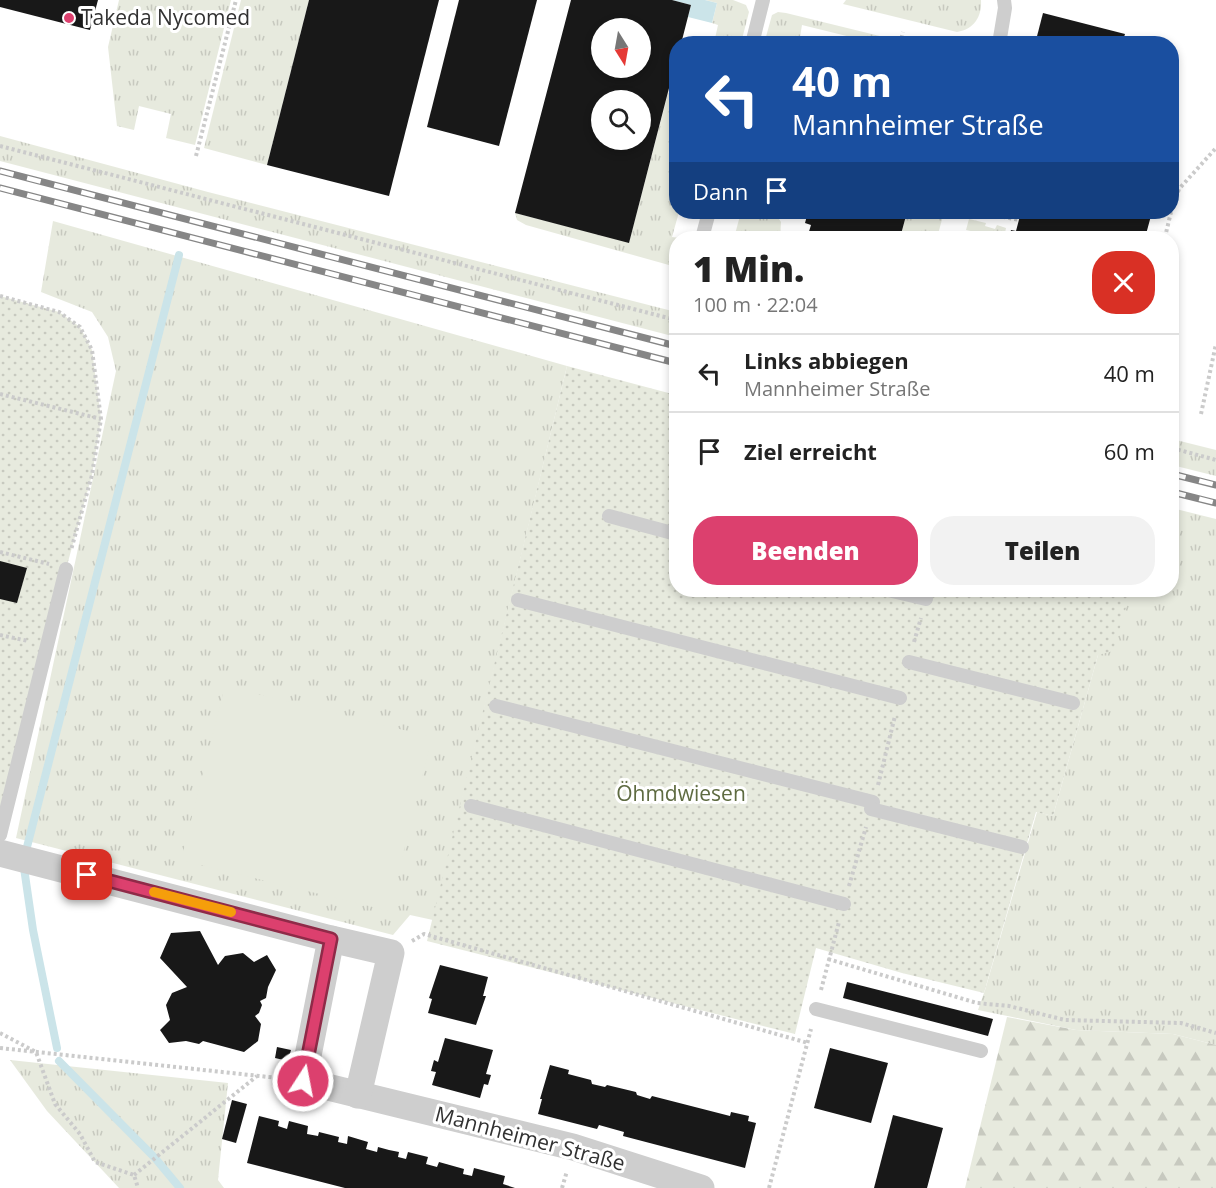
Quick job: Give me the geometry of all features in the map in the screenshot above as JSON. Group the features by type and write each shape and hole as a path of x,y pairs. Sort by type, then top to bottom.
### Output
{"street":[{"path":"0,853 391,953 358,1095"},
{"path":"303,1081 331,939"},
{"name":"Mannheimer Straße","path":"303,1081 573,1147 701,1188"}],"lane":[{"path":"754,36 763,0"},
{"path":"1000,36 1005,8 1004,0"},
{"path":"609,516 669,532"},
{"path":"0,836 66,569"},
{"path":"918,597 926,599"},
{"path":"518,600 900,698"},
{"path":"909,662 1073,703"},
{"path":"496,706 1022,847"},
{"path":"471,806 844,904"},
{"path":"816,1009 981,1051"}],"path":[{"path":"196,156 236,0"},
{"path":"902,36 903,32"},
{"path":"0,146 669,318"},
{"path":"1179,189 1216,148"},
{"path":"1014,219 1019,220"},
{"path":"0,296 59,312 80,327 92,350 101,419 92,475 66,569 0,552"},
{"path":"1201,414 1216,344"},
{"path":"0,394 101,419"},
{"path":"1179,450 1216,460"},
{"path":"0,635 46,645"},
{"path":"424,934 808,1042"},
{"path":"828,959 977,1003 1008,1006 1065,1020 1181,1023 1216,1033"},
{"path":"0,1033 36,1052 56,1104 80,1134 95,1162 134,1175"},
{"path":"0,1048 303,1081"},
{"path":"134,1175 257,1076"},
{"path":"134,1175 138,1188"}],"green space":[{"path":"119,0 231,0 195,145 166,138 171,114 139,106 134,130 117,126 108,47"},
{"path":"241,0 309,0 267,165 204,148"},
{"path":"705,0 733,0 746,5 749,12 743,36 716,36 718,25 712,23 717,3"},
{"path":"846,0 981,0 981,6 976,21 968,28 957,32 843,4"},
{"path":"778,12 786,13 880,36 847,36 802,25 800,36 766,36 772,15"},
{"path":"669,93 669,219 677,219 674,231 669,231 669,265 526,225 517,220 515,213 629,242"},
{"path":"0,136 669,310 669,335 0,161"},
{"path":"739,219 779,219 781,222 780,231 736,231"},
{"path":"905,219 942,219 939,231 902,231"},
{"path":"969,219 986,223 985,226 995,229 997,225 1006,228 1005,231 966,230"},
{"path":"53,221 567,366 433,920 410,915 393,935 16,838 116,371 108,337 92,312 41,292"},
{"path":"0,296 59,312 80,327 92,350 101,419 92,475 66,569 0,835"},
{"name":"Öhmdwiesen","path":"567,366 669,393 669,597 1129,597 1113,651 1098,655 1053,816 1036,812 984,993 902,973 816,948 795,1034 427,941"},
{"path":"1179,441 1216,450 1216,476 1179,467"},
{"path":"1179,510 1216,519 1216,1045 1173,1034 1076,1030 978,1010 1037,812 1053,816 1098,655 1128,597 1179,597"},
{"path":"225,686 432,737 389,911 181,860"},
{"path":"1007,1017 1076,1030 1173,1034 1216,1045 1216,1188 965,1188"},
{"path":"10,1060 228,1083 218,1180 224,1188 119,1188 47,1111"}],"water":[{"path":"672,0 705,0 717,3 712,23 688,17 691,5"}],"building":[{"name":"Takeda Nycomed","path":"0,0 98,0 90,30 0,7"},
{"path":"309,0 439,0 389,196 267,165"},
{"path":"459,0 537,0 499,146 427,127"},
{"path":"571,0 672,0 691,5 683,36 669,36 669,88 629,243 515,213"},
{"path":"1043,13 1125,34 1124,36 1037,36"},
{"path":"806,219 905,219 902,231 809,231 811,225 805,223"},
{"path":"1019,219 1150,219 1147,231 1016,231"},
{"path":"0,561 27,568 17,603 0,599"},
{"path":"200,931 218,965 225,956 243,953 254,962 267,955 276,970 268,987 266,998 260,1001 262,1005 255,1016 261,1024 258,1041 244,1052 203,1041 199,1044 186,1041 169,1043 160,1030 170,1020 166,1005 172,993 187,987 160,958 171,933"},
{"path":"440,965 488,977 483,996 486,996 476,1025 428,1013 432,999 429,998"},
{"path":"847,982 993,1019 988,1036 843,998"},
{"path":"445,1038 493,1050 486,1074 491,1075 488,1085 484,1084 480,1098 432,1085 436,1072 431,1071 434,1060 438,1062"},
{"path":"277,1047 291,1050 288,1061 275,1058"},
{"path":"830,1048 888,1063 871,1123 814,1108"},
{"path":"550,1065 569,1070 568,1074 591,1080 592,1084 636,1092 637,1095 650,1099 652,1096 730,1116 731,1112 749,1116 748,1121 756,1123 745,1168 623,1136 624,1132 599,1125 597,1129 538,1114"},
{"path":"232,1100 247,1104 236,1143 222,1139"},
{"path":"893,1115 943,1128 927,1188 874,1188"},
{"path":"259,1116 279,1121 278,1126 287,1129 289,1121 308,1126 307,1134 318,1136 319,1132 339,1137 338,1142 347,1144 348,1136 368,1142 366,1149 377,1152 378,1147 399,1152 398,1157 406,1159 408,1152 428,1157 426,1164 437,1167 439,1162 464,1169 463,1174 472,1176 474,1168 505,1176 503,1184 515,1188 345,1188 247,1163"}],"waterway":[{"path":"27,847 179,255"},
{"path":"24,868 33,930 57,1048"},
{"path":"59,1061 155,1158 180,1188"}],"railway":[{"path":"0,171 669,344"},
{"path":"0,188 669,361"},
{"path":"1179,476 1216,485"},
{"path":"1179,494 1216,503"}],"slow traffic":[{"path":"154,892 231,912"}],"place":[{"name":"Takeda Nycomed","path":"69,18"}],"route":[{"path":"87,875 331,939 303,1081"}]}
